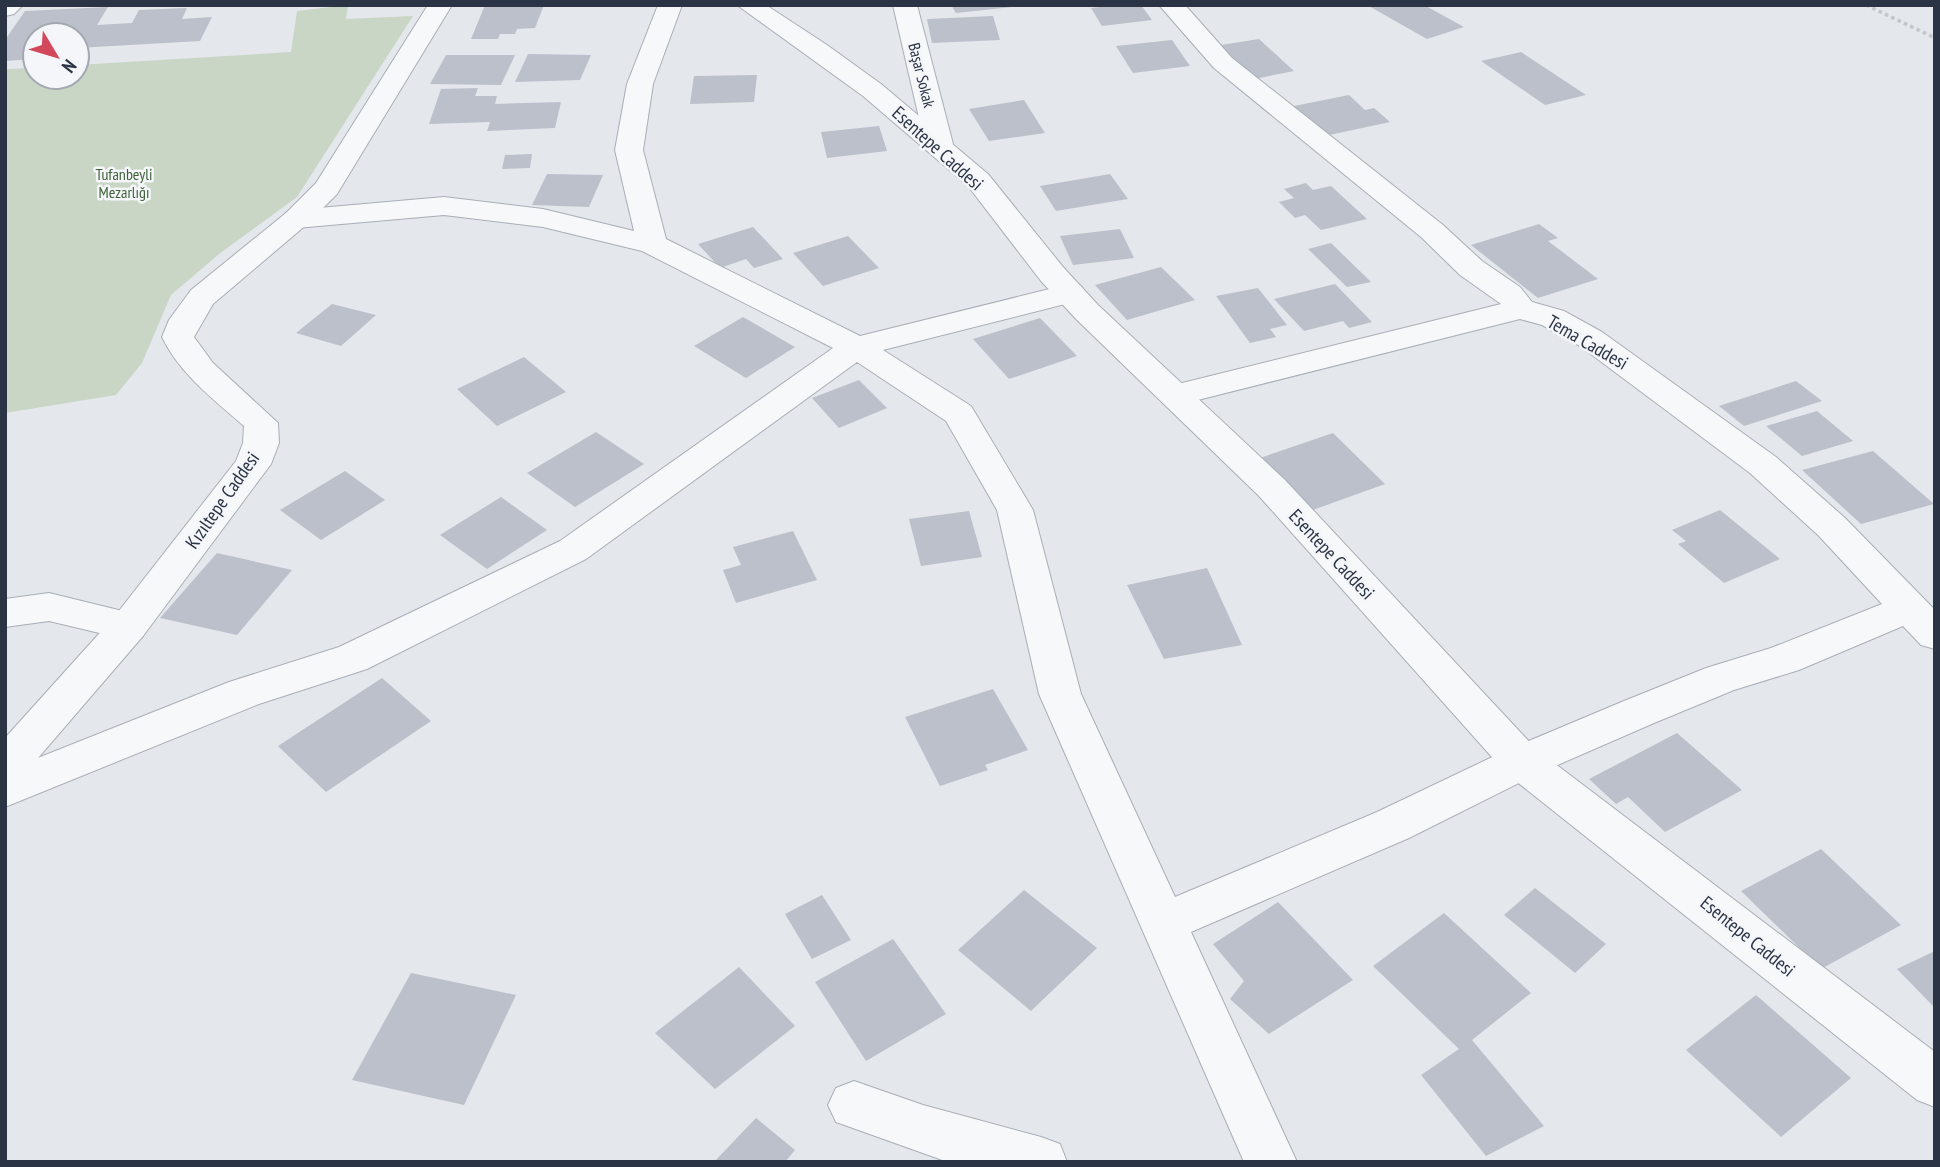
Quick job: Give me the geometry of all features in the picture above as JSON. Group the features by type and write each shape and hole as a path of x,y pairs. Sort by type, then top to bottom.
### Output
{"street":[{"path":"5,9 11,5"},
{"name":"Kızıltepe Caddesi","path":"5,767 129,626 253,464 261,443 261,423 201,370 186,353 178,337 185,320 202,297 296,219 327,188 345,163 440,5"},
{"path":"652,244 629,150 640,84 670,5"},
{"name":"Esentepe Caddesi","path":"749,5 818,50 939,144 978,180 1070,293 1272,488 1522,762 1935,1083"},
{"name":"Başar Sokak","path":"905,5 939,144"},
{"name":"Tema Caddesi","path":"1171,5 1223,63 1432,231 1471,268 1510,295 1521,309 1553,318 1591,339 1753,457 1832,527 1922,622"},
{"path":"296,219 444,206 543,218 652,244 856,347 959,414 1015,510 1060,694 1271,1162"},
{"path":"5,790 244,693 353,658 572,550 856,347 1070,293"},
{"path":"1174,395 1521,309"},
{"path":"5,613 49,607 129,626"},
{"path":"1163,923 1381,831 1522,762 1720,678 1922,622"},
{"path":"854,1105 923,1130 1041,1162"}],"path":[{"path":"1866,5 1935,38"}],"green space":[{"name":"Tufanbeyli Mezarlığı","path":"348,5 346,19 413,16 297,197 219,254 171,295 142,363 116,395 5,413 5,69 21,68 21,91 91,91 91,64 291,52 297,11"}],"building":[{"path":"485,5 544,5 535,28 517,29 515,34 500,34 498,39 471,39"},
{"path":"951,5 1012,5 1012,7 956,13"},
{"path":"1099,5 1141,5 1152,20 1102,26 1091,8 1100,7"},
{"path":"1367,5 1424,5 1464,27 1427,39"},
{"path":"108,7 97,25 132,23 139,10 187,8 182,19 212,17 200,41 91,47 91,21 21,21 21,60 5,61 5,40 25,11"},
{"path":"993,16 1000,40 932,43 927,19"},
{"path":"1259,39 1294,71 1249,80 1215,46"},
{"path":"1172,40 1190,66 1133,73 1116,46"},
{"path":"1521,52 1586,95 1545,105 1481,61"},
{"path":"528,54 591,55 580,80 515,82"},
{"path":"446,55 515,55 501,85 430,84"},
{"path":"757,75 754,102 690,104 694,76"},
{"path":"478,88 475,96 497,96 495,104 561,102 555,128 487,131 490,122 429,124 441,89"},
{"path":"1349,95 1365,110 1374,108 1390,122 1320,137 1284,108"},
{"path":"1024,100 1045,133 989,141 969,109"},
{"path":"879,126 887,151 827,158 821,132"},
{"path":"532,154 530,168 502,169 505,155"},
{"path":"547,174 603,175 589,207 532,205"},
{"path":"1110,174 1128,199 1056,211 1040,186"},
{"path":"1306,183 1313,190 1331,186 1367,219 1321,230 1305,215 1295,218 1279,202 1294,198 1284,189"},
{"path":"1539,224 1558,238 1548,241 1598,279 1538,298 1471,245"},
{"path":"753,227 783,259 754,268 746,259 720,268 698,244"},
{"path":"1120,229 1134,258 1073,265 1060,236"},
{"path":"848,236 879,268 823,286 793,253"},
{"path":"1331,243 1371,282 1347,287 1308,249"},
{"path":"1161,267 1195,300 1127,320 1095,285"},
{"path":"1335,284 1372,322 1349,328 1343,321 1304,331 1274,299"},
{"path":"1258,288 1287,325 1270,329 1276,337 1250,343 1216,296"},
{"path":"332,304 376,315 341,346 296,333"},
{"path":"743,317 795,347 746,378 694,346"},
{"path":"1040,318 1077,356 1009,379 973,339"},
{"path":"524,357 566,392 497,426 457,389"},
{"path":"859,380 887,408 839,428 812,398"},
{"path":"1796,381 1822,401 1744,426 1719,406"},
{"path":"1817,411 1853,441 1802,456 1766,426"},
{"path":"596,432 644,464 575,507 527,473"},
{"path":"1333,433 1385,484 1310,511 1260,458"},
{"path":"1873,451 1934,504 1861,524 1802,470"},
{"path":"345,471 385,500 321,540 280,510"},
{"path":"501,497 547,530 487,569 440,535"},
{"path":"1720,510 1780,559 1724,583 1678,544 1686,541 1672,530"},
{"path":"969,511 982,557 921,566 909,519"},
{"path":"793,531 817,580 736,603 723,570 741,565 733,547"},
{"path":"217,553 292,570 237,635 160,618"},
{"path":"1207,568 1242,645 1164,659 1127,585"},
{"path":"382,678 431,721 326,792 278,746"},
{"path":"993,689 1028,750 985,765 988,770 940,786 905,717"},
{"path":"1677,733 1742,790 1665,832 1628,797 1616,804 1589,779"},
{"path":"1821,849 1901,925 1821,969 1741,891"},
{"path":"1535,888 1606,944 1575,973 1504,915"},
{"path":"1024,890 1097,948 1031,1011 958,950"},
{"path":"822,895 851,940 812,959 785,914"},
{"path":"1278,902 1353,980 1269,1034 1230,999 1244,981 1213,944"},
{"path":"1444,913 1531,993 1472,1040 1544,1126 1486,1156 1421,1075 1459,1049 1373,966"},
{"path":"893,939 946,1014 866,1061 815,982"},
{"path":"1935,951 1935,1008 1897,969"},
{"path":"739,967 795,1026 715,1089 655,1033"},
{"path":"411,973 516,995 464,1105 352,1080"},
{"path":"1756,995 1851,1078 1781,1137 1686,1050"},
{"path":"756,1118 795,1150 785,1162 714,1162"}]}
